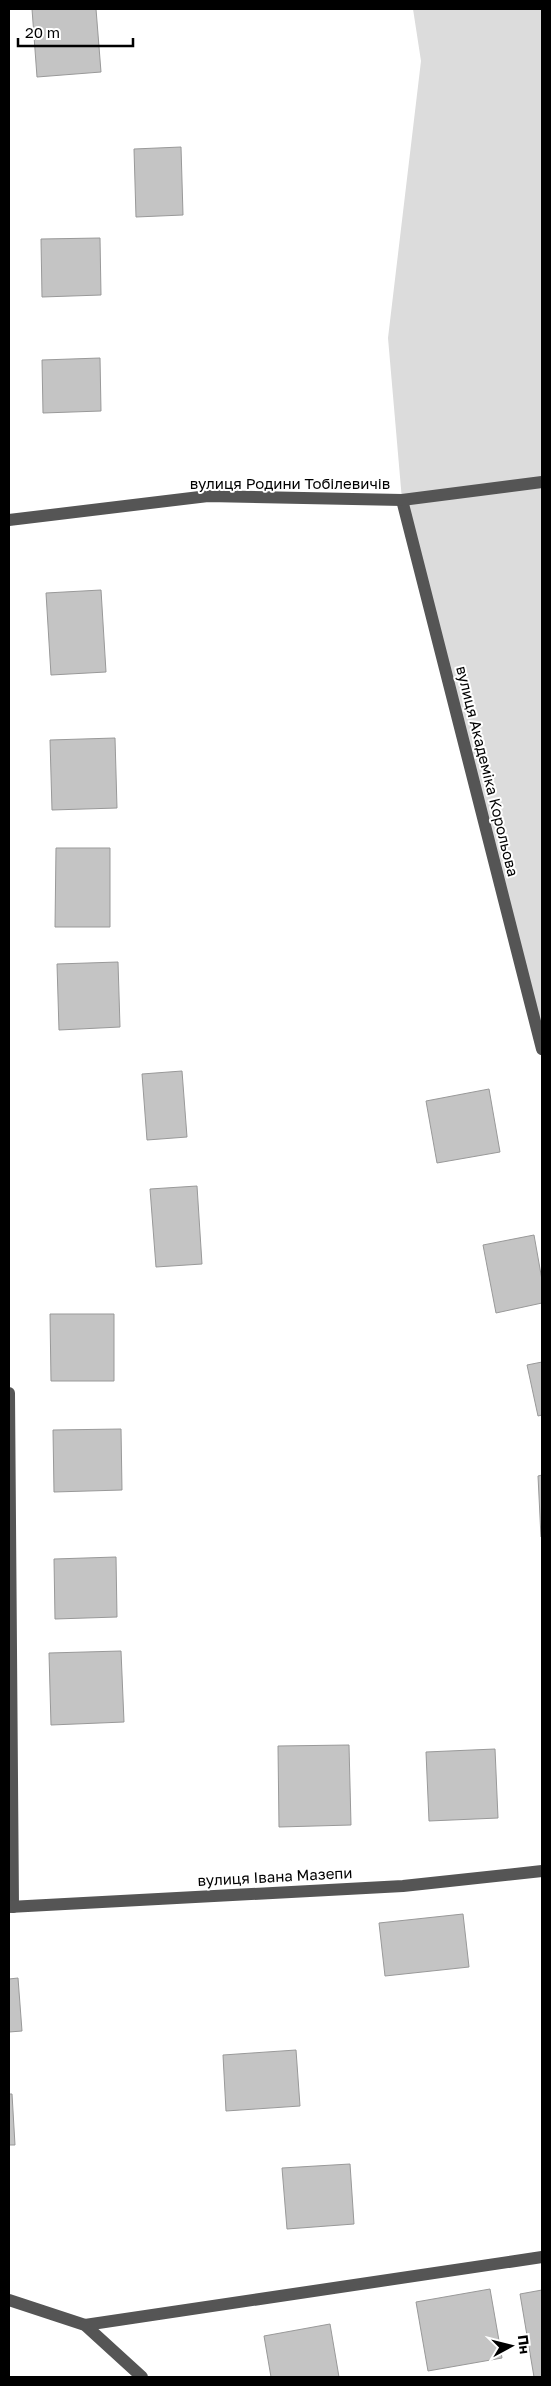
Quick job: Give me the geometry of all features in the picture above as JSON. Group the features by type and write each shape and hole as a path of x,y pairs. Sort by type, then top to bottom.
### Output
{"street":[{"name":"вулиця Родини Тобілевичів","path":"9,520 208,496 402,500 542,482"},
{"name":"вулиця Академіка Корольова","path":"402,500 542,1049"},
{"path":"9,1393 11,1907"},
{"name":"вулиця Івана Мазепи","path":"11,1907 403,1886 542,1870"},
{"path":"85,2325 542,2256"},
{"path":"9,2300 85,2325 142,2377"}],"shaded area":[{"path":"413,9 542,9 542,1049 402,500 388,338 421,61"}],"building":[{"path":"32,9 96,9 101,72 37,77"},
{"path":"181,147 183,215 136,217 134,149"},
{"path":"100,238 101,295 42,297 41,239"},
{"path":"100,358 101,411 43,413 42,360"},
{"path":"101,590 106,672 51,675 46,593"},
{"path":"115,738 117,808 52,810 50,740"},
{"path":"56,848 110,848 110,927 55,927"},
{"path":"118,962 120,1027 59,1030 57,964"},
{"path":"182,1071 187,1137 147,1140 142,1074"},
{"path":"489,1089 500,1152 437,1163 426,1101"},
{"path":"197,1186 202,1264 156,1267 150,1189"},
{"path":"534,1235 542,1280 542,1303 496,1313 483,1245"},
{"path":"50,1314 114,1314 114,1381 51,1381"},
{"path":"542,1362 542,1415 538,1416 527,1365"},
{"path":"121,1429 122,1490 54,1492 53,1430"},
{"path":"542,1475 542,1537 541,1537 538,1476"},
{"path":"116,1557 117,1617 55,1619 54,1559"},
{"path":"121,1651 124,1722 51,1725 49,1653"},
{"path":"349,1745 351,1825 279,1827 278,1746"},
{"path":"495,1749 498,1818 429,1821 426,1752"},
{"path":"463,1914 469,1967 385,1976 379,1923"},
{"path":"18,1978 22,2031 9,2032 9,1979"},
{"path":"296,2050 300,2106 226,2111 223,2055"},
{"path":"9,2094 12,2094 15,2145 9,2145"},
{"path":"350,2164 354,2224 287,2229 282,2168"},
{"path":"490,2289 502,2358 428,2371 416,2302"},
{"path":"542,2290 542,2377 534,2377 520,2294"},
{"path":"330,2324 339,2377 271,2377 264,2336"}]}
